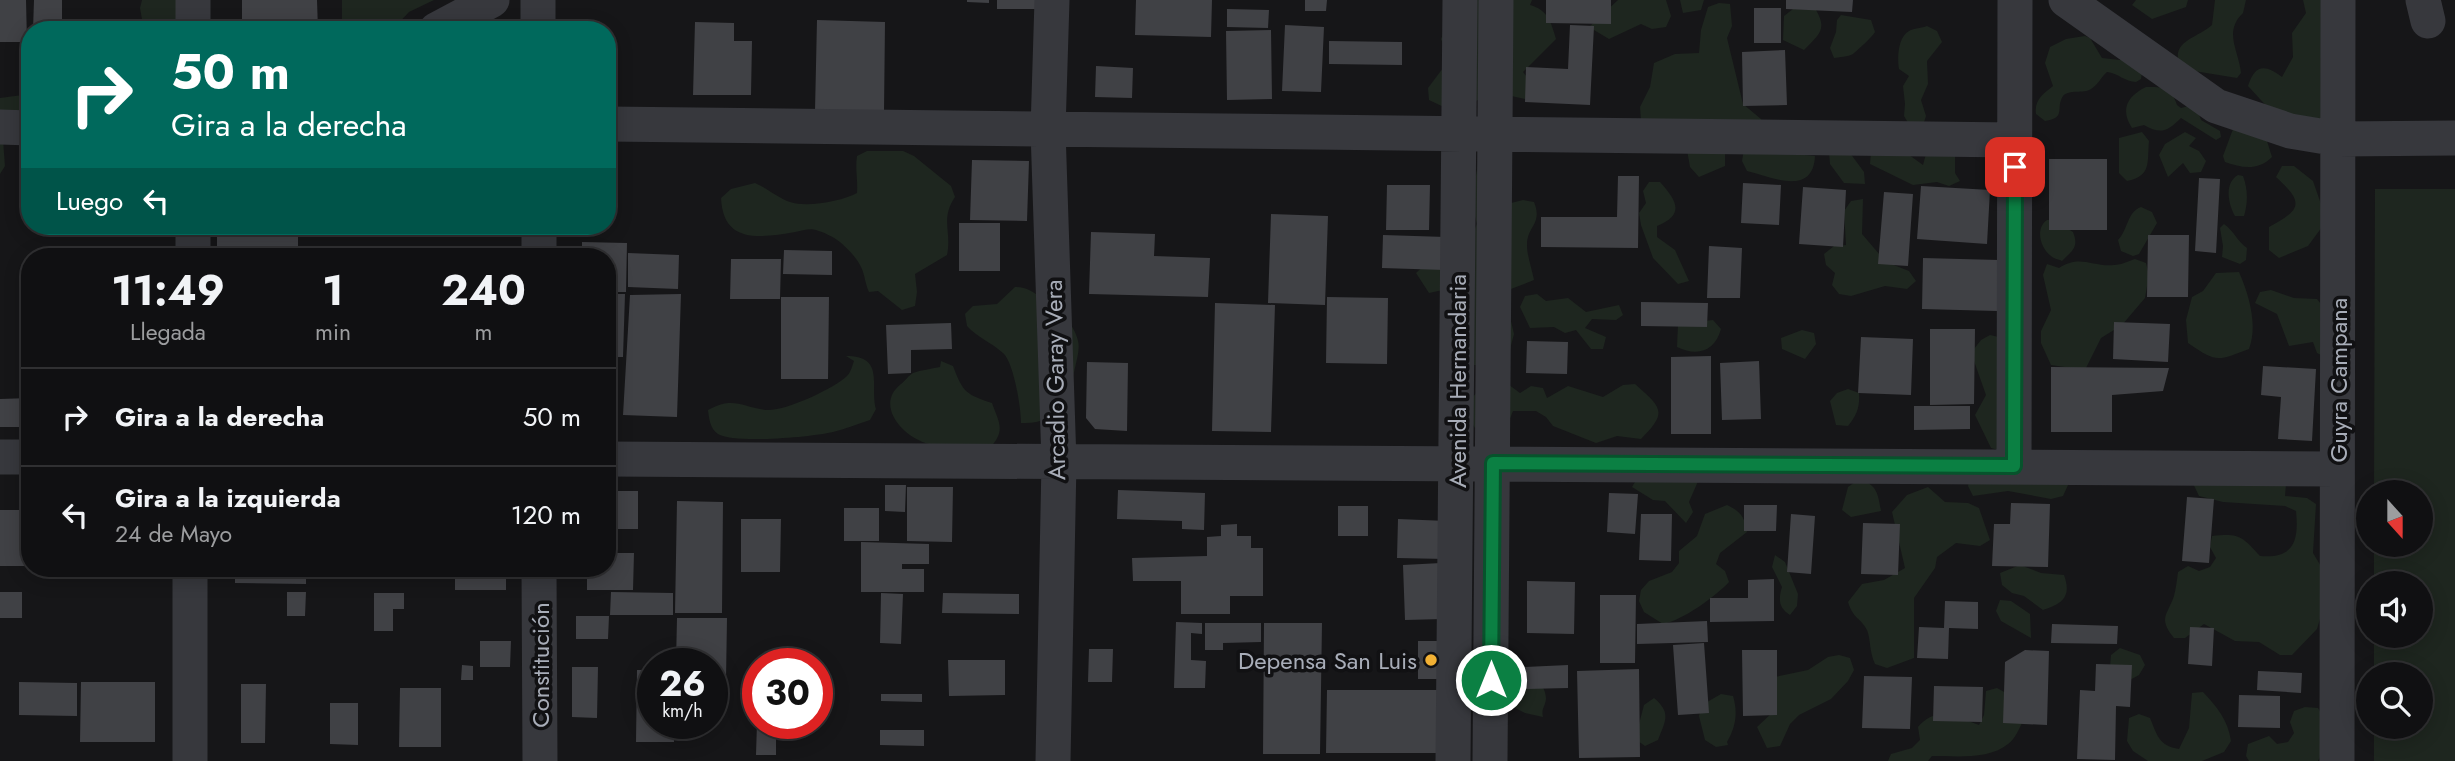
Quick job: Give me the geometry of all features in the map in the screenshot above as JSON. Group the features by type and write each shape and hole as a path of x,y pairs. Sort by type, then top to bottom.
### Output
{"street":[{"path":"193,0 193,21"},
{"path":"453,21 492,0"},
{"path":"538,0 538,21"},
{"name":"Arcadio Garay Vera","path":"1052,0 1048,130 1059,462 1053,761"},
{"name":"Avenida Hernandaria","path":"1454,761 1460,0"},
{"name":"Avenida Hernandaria","path":"1490,761 1496,0"},
{"path":"2014,466 2015,0"},
{"path":"2066,0 2216,106 2290,131 2338,139 2455,138"},
{"name":"Guyra Campana","path":"2337,761 2339,0"},
{"path":"616,124 2015,140"},
{"path":"0,127 21,128"},
{"path":"0,457 21,457"},
{"path":"616,460 2337,469"},
{"path":"190,577 190,761"},
{"name":"Constitución","path":"539,577 540,761"}],"shaded area":[{"path":"142,0 184,0 186,21 142,21 140,8"},
{"path":"342,0 434,0 409,12 400,21 342,21"},
{"path":"1448,0 1532,0 1530,5 1545,13 1556,39 1523,72 1537,90 1534,101 1498,93 1450,110 1429,100 1428,88 1449,60 1441,39 1450,18"},
{"path":"1618,0 1666,0 1671,16 1666,27 1652,29 1641,24 1609,39 1589,27"},
{"path":"1680,0 1704,0 1701,10 1683,13"},
{"path":"2136,0 2188,0 2186,7 2152,19 2132,5"},
{"path":"2215,0 2246,0 2233,35 2241,73 2237,78 2182,69 2178,60 2178,53 2185,42 2212,25"},
{"path":"2303,0 2321,0 2325,134 2271,111 2248,86 2254,73 2261,68 2282,77 2293,57 2292,33 2306,13"},
{"path":"1719,3 1730,4 1732,26 1727,38 1743,104 1761,119 1764,130 1641,120 1640,107 1650,87 1654,63 1675,54 1699,53 1701,30 1708,7"},
{"path":"1793,9 1816,10 1820,17 1820,32 1804,50 1783,40 1784,16"},
{"path":"1841,15 1871,20 1875,32 1853,54 1834,58 1830,48 1837,20"},
{"path":"1927,26 1937,31 1942,42 1927,61 1928,84 1921,100 1926,116 1924,122 1910,126 1904,116 1903,86 1909,76 1899,69 1899,48 1905,34"},
{"path":"2085,36 2090,38 2102,58 2120,60 2129,53 2142,73 2141,79 2132,82 2107,72 2091,89 2063,96 2056,118 2045,121 2036,114 2036,105 2053,86 2045,63 2050,47 2066,39"},
{"path":"2146,87 2166,89 2181,108 2192,105 2197,109 2201,120 2220,131 2221,137 2216,140 2181,118 2160,131 2144,125 2132,128 2126,115 2127,104"},
{"path":"21,95 21,128 3,140 5,166 0,174 0,98"},
{"path":"2233,129 2267,141 2272,157 2261,165 2250,167 2225,162 2223,156"},
{"path":"2142,132 2149,141 2147,167 2141,176 2127,181 2119,173 2119,138"},
{"path":"2185,132 2196,138 2189,146 2199,151 2206,161 2201,172 2190,173 2183,163 2168,177 2159,155 2165,144"},
{"path":"1929,143 1955,148 1955,173 1960,181 1949,186 1937,182 1913,185 1870,164 1871,153 1905,152 1923,165"},
{"path":"1725,147 1725,166 1699,177 1690,167 1687,150"},
{"path":"1744,149 1815,156 1813,169 1807,176 1790,181 1747,171 1742,161"},
{"path":"867,151 903,151 914,156 951,186 955,197 947,219 947,255 915,274 915,306 902,310 878,291 869,292 857,260 832,237 811,229 769,236 746,234 736,231 728,224 723,213 721,198 731,189 755,183 797,204 824,203 851,196 857,193 857,156"},
{"path":"1829,152 1850,153 1864,172 1865,184 1844,183 1830,164"},
{"path":"1480,154 1511,203 1523,200 1534,202 1537,215 1527,245 1534,280 1511,289 1506,300 1514,334 1508,357 1501,366 1473,365 1452,288 1429,293 1416,273 1433,257 1468,244 1477,224 1471,201"},
{"path":"2282,166 2294,166 2313,181 2321,204 2322,227 2308,246 2279,258 2269,250 2269,227 2288,215 2295,205 2291,193 2276,177"},
{"path":"2238,175 2243,176 2247,191 2244,216 2235,216 2229,200 2229,188"},
{"path":"1649,182 1660,182 1674,201 1675,212 1672,217 1657,226 1657,237 1675,250 1689,281 1678,284 1653,258 1639,213 1646,203 1643,191"},
{"path":"2375,189 2455,189 2455,761 2374,761 2374,739 2433,739 2433,662 2374,662 2374,648 2433,648 2433,571 2374,571 2374,557 2433,557 2433,480 2374,480"},
{"path":"1863,199 1862,234 1886,262 1909,271 1916,281 1907,289 1885,286 1851,296 1839,294 1832,285 1835,273 1826,265 1824,254 1834,246 1846,245 1844,211 1851,201"},
{"path":"2141,207 2152,212 2157,223 2139,254 2133,256 2121,251 2118,240 2130,217"},
{"path":"2047,220 2053,220 2073,232 2074,248 2062,261 2047,252 2040,238 2041,228"},
{"path":"2224,224 2247,248 2246,260 2240,264 2222,257 2220,228"},
{"path":"2135,259 2146,263 2149,275 2145,298 2122,325 2101,338 2085,370 2051,365 2041,343 2041,331 2051,310 2043,275 2047,264 2059,268 2080,261 2114,265"},
{"path":"2239,272 2249,300 2252,340 2249,349 2223,358 2212,357 2188,343 2186,320 2192,297 2203,291 2216,273"},
{"path":"1015,287 1033,292 1059,312 1073,328 1079,344 1065,400 1052,415 1034,422 1021,423 1016,386 1007,358 967,326 965,314 973,306 997,304"},
{"path":"2271,290 2294,298 2317,299 2324,308 2333,361 2317,353 2313,342 2289,346 2277,314 2255,303 2260,292"},
{"path":"1537,294 1546,301 1568,298 1586,312 1619,305 1623,315 1616,320 1592,319 1585,328 1606,337 1603,349 1591,349 1576,330 1565,333 1554,327 1530,328 1520,307 1525,296"},
{"path":"1713,320 1721,329 1710,347 1699,352 1677,347 1678,324"},
{"path":"1802,330 1814,333 1816,344 1805,359 1782,349 1781,338"},
{"path":"1990,335 2012,340 2002,451 1991,448 1975,415 1986,395 1974,361 1974,349 1981,340"},
{"path":"846,356 858,357 871,366 876,409 870,420 833,432 774,439 740,439 715,432 708,410 731,403 774,410 796,403 841,381 854,361"},
{"path":"941,361 953,366 966,391 992,403 1000,431 990,448 929,444 910,435 895,420 890,401 893,392 911,374 940,367"},
{"path":"1501,379 1520,393 1531,386 1543,388 1547,398 1568,386 1603,397 1623,385 1635,384 1656,405 1658,416 1641,439 1617,436 1596,443 1553,426 1546,417 1536,411 1513,411 1506,429 1475,428 1463,408 1479,390"},
{"path":"1848,389 1859,393 1857,411 1848,426 1836,425 1830,401 1837,393"},
{"path":"2287,473 2285,496 2307,498 2316,504 2313,553 2325,573 2327,595 2317,629 2292,655 2280,655 2259,642 2235,641 2204,624 2185,638 2174,638 2166,626 2165,617 2174,596 2178,572 2188,566 2199,571 2210,567 2216,558 2210,547 2212,536 2239,537 2260,556 2271,556 2287,551 2292,546 2296,531 2296,511 2285,506 2223,502 2199,496 2189,475"},
{"path":"1970,474 2059,477 2068,485 2063,496 2051,499 2008,491 1973,496 1968,486"},
{"path":"1638,477 1699,479 1689,502 1693,512 1686,523 1665,501 1653,500 1632,487"},
{"path":"1858,480 1873,487 1881,511 1851,517 1842,510 1848,487"},
{"path":"1928,487 1945,502 1968,503 1979,508 1990,540 1980,546 1956,543 1937,557 1935,568 1914,598 1914,658 1887,668 1875,664 1867,630 1852,612 1848,602 1862,584 1884,580 1905,568 1892,512 1907,495"},
{"path":"1727,505 1741,515 1747,532 1720,553 1716,564 1725,571 1729,582 1698,607 1671,622 1663,624 1644,612 1639,601 1641,590 1649,581 1672,572 1679,563 1679,551 1697,536 1705,514"},
{"path":"1775,555 1785,562 1798,594 1797,606 1790,615 1780,603 1782,587 1772,567"},
{"path":"2020,565 2041,573 2064,575 2067,589 2064,598 2043,610 2024,596 2012,593 2002,585 2000,573"},
{"path":"2000,600 2011,601 2030,614 2031,638 2001,621 1996,611"},
{"path":"2120,648 2140,655 2145,665 2139,675 2128,681 2110,667 2111,655"},
{"path":"1839,655 1850,658 1854,670 1848,681 1831,699 1799,715 1790,724 1780,746 1767,748 1757,727 1774,711 1775,677 1808,670 1828,657"},
{"path":"1518,674 1528,676 1544,689 1546,699 1543,717 1525,713 1509,705 1508,688"},
{"path":"1997,688 2017,699 2023,721 2008,744 1982,755 1932,756 1928,761 1888,761 1891,754 1912,748 1920,740 1918,727 1932,716 1947,715 1979,725 1984,715 1986,691"},
{"path":"2203,692 2225,720 2231,741 2224,752 2202,761 2148,761 2133,751 2127,741 2129,718 2139,714 2150,718 2163,742 2179,749 2189,728 2192,693"},
{"path":"1721,694 1733,696 1735,719 1728,745 1716,747 1705,740 1699,716 1702,705"},
{"path":"1654,698 1663,708 1665,722 1658,740 1645,746 1635,739 1644,705"},
{"path":"2305,707 2318,708 2329,729 2327,745 2318,761 2249,761 2246,756 2248,744 2269,736 2277,744 2288,742 2294,733 2290,722 2294,711"}],"building":[{"path":"0,0 26,0 26,21 21,21 21,42 0,42"},
{"path":"34,0 62,0 62,21 33,21"},
{"path":"242,0 317,0 318,21 242,21"},
{"path":"989,0 989,3 967,2"},
{"path":"997,0 1038,0 1038,9 997,9"},
{"path":"1136,0 1212,0 1211,37 1135,35"},
{"path":"1305,0 1327,0 1326,11 1305,11"},
{"path":"1546,0 1611,0 1611,24 1546,23"},
{"path":"1786,0 1853,0 1852,12 1786,9"},
{"path":"1754,8 1781,8 1781,43 1754,43"},
{"path":"1227,9 1269,10 1268,28 1227,27"},
{"path":"817,20 885,22 884,112 815,111"},
{"path":"695,22 734,23 734,41 752,41 751,95 693,95"},
{"path":"1285,25 1324,27 1321,92 1282,91"},
{"path":"1570,25 1594,26 1590,105 1525,102 1526,67 1568,69"},
{"path":"1271,30 1272,99 1227,100 1226,31"},
{"path":"1329,41 1402,42 1402,65 1329,64"},
{"path":"1785,50 1787,105 1743,106 1742,52"},
{"path":"1096,66 1133,68 1132,98 1095,97"},
{"path":"2049,159 2107,159 2107,230 2049,230"},
{"path":"972,160 1029,161 1027,221 970,220"},
{"path":"1618,176 1639,176 1638,248 1541,247 1541,217 1617,217"},
{"path":"2199,178 2220,179 2216,253 2195,251"},
{"path":"1743,183 1781,185 1779,225 1741,223"},
{"path":"1387,185 1430,185 1429,230 1386,230"},
{"path":"1921,186 1990,190 1987,244 1917,239"},
{"path":"1803,187 1846,190 1843,247 1799,244"},
{"path":"1884,192 1913,194 1908,266 1878,264"},
{"path":"1271,214 1328,216 1325,305 1268,303"},
{"path":"959,223 1000,223 1000,271 959,271"},
{"path":"1091,232 1155,234 1154,256 1210,258 1208,297 1089,294"},
{"path":"217,235 298,235 298,248 217,248"},
{"path":"1383,235 1446,237 1445,270 1382,268"},
{"path":"2148,235 2189,235 2188,297 2147,297"},
{"path":"582,242 627,243 626,292 616,292 616,248 582,248"},
{"path":"1709,246 1742,248 1740,298 1707,298"},
{"path":"784,250 832,251 832,275 783,274"},
{"path":"628,253 679,255 678,289 628,287"},
{"path":"1923,258 1999,260 1997,311 1922,309"},
{"path":"731,259 781,259 780,299 730,299"},
{"path":"616,294 625,294 623,357 616,357"},
{"path":"681,294 677,417 623,415 630,295"},
{"path":"781,297 829,297 828,379 781,379"},
{"path":"1327,297 1388,298 1387,364 1326,363"},
{"path":"1641,302 1708,303 1707,327 1641,326"},
{"path":"1215,303 1275,305 1271,432 1212,431"},
{"path":"2114,322 2170,324 2168,362 2113,359"},
{"path":"951,323 952,349 911,350 911,373 888,374 886,325"},
{"path":"1930,329 1975,329 1974,404 1930,405"},
{"path":"1861,337 1913,339 1911,395 1858,393"},
{"path":"1527,341 1568,342 1567,374 1526,373"},
{"path":"1711,356 1711,434 1671,434 1671,357"},
{"path":"1759,361 1761,419 1722,420 1720,363"},
{"path":"1087,362 1128,363 1127,431 1095,429 1086,418"},
{"path":"2263,366 2316,369 2312,441 2278,439 2281,397 2261,395"},
{"path":"2051,367 2169,368 2163,391 2112,395 2112,432 2051,432"},
{"path":"21,398 21,427 0,427 0,399"},
{"path":"1914,406 1970,406 1970,429 1914,430"},
{"path":"885,485 906,485 905,512 885,511"},
{"path":"907,487 953,487 952,542 907,541"},
{"path":"1118,490 1205,493 1204,530 1182,529 1182,521 1117,519"},
{"path":"616,491 638,491 638,529 616,529"},
{"path":"1609,493 1638,494 1635,534 1607,532"},
{"path":"2187,497 2214,499 2209,563 2182,561"},
{"path":"677,501 723,502 722,613 675,613"},
{"path":"2011,503 2050,504 2048,567 1992,566 1994,524 2010,524"},
{"path":"1744,505 1777,505 1776,531 1744,531"},
{"path":"1338,506 1368,506 1368,536 1338,536"},
{"path":"844,508 879,508 879,541 844,541"},
{"path":"0,510 21,510 21,566 0,566"},
{"path":"1641,514 1672,514 1671,561 1639,560"},
{"path":"1791,514 1815,516 1811,574 1787,572"},
{"path":"741,519 781,519 780,572 741,572"},
{"path":"1398,519 1447,521 1446,559 1397,558"},
{"path":"1863,523 1900,524 1898,575 1861,574"},
{"path":"1237,524 1237,536 1251,536 1251,548 1263,548 1263,596 1230,596 1230,614 1181,614 1181,581 1133,581 1132,558 1207,556 1207,537 1221,536 1221,525"},
{"path":"861,542 929,544 929,564 902,564 902,569 924,569 924,592 861,592"},
{"path":"616,553 634,553 633,590 587,590 587,577 616,577"},
{"path":"1441,563 1443,619 1405,620 1403,565"},
{"path":"235,577 306,577 306,584 235,583"},
{"path":"455,577 506,577 506,590 455,590"},
{"path":"1774,579 1774,621 1710,622 1710,598 1748,598 1748,580"},
{"path":"1527,581 1575,582 1574,634 1527,633"},
{"path":"0,592 22,592 22,618 0,618"},
{"path":"287,592 306,592 305,616 287,616"},
{"path":"611,592 673,593 673,615 610,615"},
{"path":"374,593 404,593 404,609 393,609 393,631 374,631"},
{"path":"881,593 903,594 901,644 880,643"},
{"path":"943,593 1019,594 1019,614 942,613"},
{"path":"1600,595 1636,595 1635,663 1600,663"},
{"path":"1945,601 1978,602 1978,629 1949,628 1948,659 1917,658 1919,627 1944,628"},
{"path":"576,616 609,616 608,639 576,639"},
{"path":"677,618 727,618 727,648 676,648"},
{"path":"1707,621 1708,642 1637,644 1637,624"},
{"path":"1176,622 1202,623 1202,634 1191,633 1191,660 1206,661 1205,688 1174,688"},
{"path":"1205,623 1261,623 1261,642 1223,643 1223,650 1205,650"},
{"path":"1264,623 1322,623 1320,754 1263,754"},
{"path":"2052,624 2118,626 2117,644 2051,643"},
{"path":"2190,627 2214,628 2212,666 2188,664"},
{"path":"480,641 511,641 510,667 480,667"},
{"name":"Depensa San Luis","path":"1418,641 1443,641 1443,679 1418,679"},
{"path":"1704,643 1709,713 1678,715 1673,645"},
{"path":"1089,649 1113,649 1112,682 1088,682"},
{"path":"1742,650 1777,650 1777,715 1743,716"},
{"path":"2025,650 2049,651 2047,725 2003,723 2005,662"},
{"path":"948,660 1005,660 1005,695 949,696"},
{"path":"2096,664 2132,665 2130,707 2116,706 2115,760 2077,759 2080,690 2095,691"},
{"path":"462,665 473,666 473,680 461,680"},
{"path":"1568,665 1568,688 1526,689 1525,667"},
{"path":"572,667 598,667 597,718 572,717"},
{"path":"1639,669 1640,757 1579,758 1577,671"},
{"path":"637,670 637,739 674,739 674,742 636,742"},
{"path":"2258,671 2302,673 2301,693 2257,690"},
{"path":"1864,676 1912,677 1910,729 1862,728"},
{"path":"19,682 77,683 77,716 19,715"},
{"path":"81,682 155,682 155,742 80,742"},
{"path":"241,684 266,684 265,743 241,743"},
{"path":"1934,686 1983,687 1982,722 1933,721"},
{"path":"400,688 441,688 441,747 399,747"},
{"path":"1327,690 1442,690 1442,753 1326,753"},
{"path":"881,694 922,694 922,702 881,701"},
{"path":"2239,695 2280,696 2280,728 2238,727"},
{"path":"330,703 358,703 358,745 330,744"},
{"path":"880,730 924,730 924,746 880,745"},
{"path":"756,739 776,739 776,755 756,755"}],"place":[{"name":"Depensa San Luis","path":"1431,660"}],"route":[{"path":"1491,680 1493,463 2014,466 2015,167"}]}
